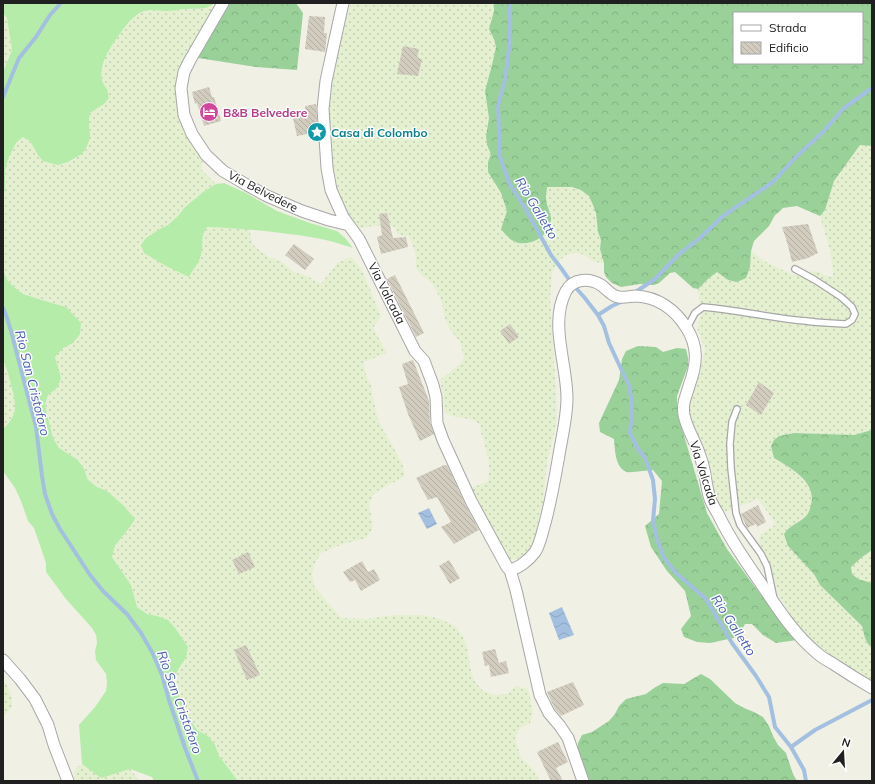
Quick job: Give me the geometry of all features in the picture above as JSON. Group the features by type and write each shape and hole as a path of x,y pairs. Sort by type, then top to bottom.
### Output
{"street":[{"name":"Via Belvedere","path":"223,3 184,72 181,88 184,115 192,134 206,155 223,171 247,185 267,196 302,211 349,225"},
{"name":"Via Valcada","path":"343,3 326,81 323,109 327,168 331,190 343,217 360,239 415,351 424,361 436,397 437,424 442,440 471,501 504,562 510,570 540,695 549,713 568,738 583,781"},
{"name":"Via Valcada","path":"510,570 515,569 534,553 543,531 549,506 566,414 566,374 561,351 559,320 561,303 568,287 577,281 586,280 600,285 610,293 619,297 638,296 648,298 670,308 680,318 687,328 696,349 696,360 683,403 684,414 699,453 710,498 725,530 776,605 809,646 819,655 872,688"},
{"path":"3,660 35,699 48,725 68,781"}],"lane":[{"path":"687,328 695,313 703,307 805,321 846,324 852,320 855,314 852,308 841,297 795,269"},
{"path":"737,409 732,422 730,444 736,513 740,525 767,566 776,605"}],"green space":[{"path":"3,3 214,3 211,6 202,9 167,11 148,10 138,14 132,19 112,46 103,63 101,75 102,81 107,89 109,98 104,104 90,113 90,138 82,154 68,162 58,165 43,161 30,141 23,137 15,145 7,162 3,197 3,72 12,50 7,18 3,13"},
{"path":"230,3 296,3 303,13 297,70 256,67 198,58"},
{"path":"351,3 494,3 494,11 489,29 496,47 486,100 489,118 486,136 487,145 491,154 488,162 488,172 501,194 507,211 507,236 514,242 523,244 532,242 541,237 551,219 546,198 547,187 572,187 581,190 589,196 596,213 598,232 601,240 600,249 604,263 595,262 582,254 575,253 566,255 560,260 555,266 552,274 550,298 557,406 556,426 547,463 543,503 533,542 528,551 517,559 508,560 475,498 472,488 488,481 489,464 480,425 474,420 451,416 444,412 440,380 460,364 464,357 460,342 446,322 441,300 437,292 433,285 421,275 416,268 416,257 408,236 397,235 395,227 385,225 356,229 341,208 329,141 328,103 337,51"},
{"path":"494,3 872,3 872,146 860,145 834,181 825,210 820,216 797,206 783,208 775,215 769,226 754,241 751,251 750,267 746,278 737,282 728,280 717,272 698,289 693,288 675,272 670,273 659,283 654,285 640,284 621,287 612,283 606,277 600,249 601,240 598,232 596,213 589,196 581,190 572,187 547,187 546,200 551,218 549,228 544,235 536,240 527,243 515,242 501,229 507,211 501,193 488,172 488,162 491,154 487,145 486,136 489,118 485,91 496,47 489,29 494,11"},
{"path":"212,5 213,11 177,98 180,121 191,144 203,159 201,169 216,184 203,192 184,208 168,225 160,229 192,270 201,257 203,233 207,226 249,229 253,245 267,256 280,261 294,272 309,277 321,284 337,263 351,257 361,268 381,316 373,328 387,353 364,362 366,375 372,388 378,420 402,463 405,476 374,493 369,504 373,528 366,538 343,544 321,553 315,563 312,574 314,586 341,618 367,619 394,615 422,615 441,619 455,626 463,636 475,682 483,691 495,695 507,694 516,686 528,689 533,712 530,723 520,728 515,738 521,758 530,766 537,775 539,781 238,781 219,756 215,745 208,736 197,730 181,701 174,678 186,658 157,616 147,614 137,607 131,585 112,557 115,547 129,528 131,514 107,491 97,487 88,480 84,469 78,460 59,448 53,438 45,405 48,395 57,388 60,378 55,357 63,347 73,343 66,307 23,294 7,280 3,270 3,197 6,182 5,171 7,160 16,141 23,137 30,141 38,155 58,165 76,159 90,129 90,113 104,104 107,89 102,82 105,56 124,28 135,16 150,9 166,11 205,9"},
{"path":"3,13 7,18 12,50 3,72"},
{"path":"860,145 872,146 872,430 854,435 794,433 774,458 791,468 805,481 809,486 813,498 810,511 806,516 788,528 788,546 814,574 820,585 862,626 865,638 868,644 872,647 872,683 845,667 813,642 790,615 779,595 772,573 759,546 760,535 776,524 758,499 725,512 721,510 714,496 690,422 688,408 690,398 700,372 705,349 697,328 701,315 698,289 717,272 728,280 750,267 751,251 764,261 793,275 802,276 809,272 817,271 824,275 833,277 830,250 820,216 825,210 834,181"},
{"path":"224,183 246,193 277,211 337,231 353,248 326,240 300,235 207,227 203,235 200,258 189,277 144,253 141,245 146,238 168,225 184,208 203,192 216,184"},
{"path":"3,270 7,280 23,294 66,307 81,323 80,334 73,343 63,348 55,357 61,378 57,388 48,395 45,405 53,438 59,448 78,460 84,469 88,480 97,487 107,491 124,506 135,519 115,546 112,557 131,585 137,607 147,614 168,620 188,647 186,658 174,678 181,701 197,730 208,736 215,745 219,756 238,781 154,781 152,777 130,769 101,778 82,764 79,725 95,707 106,691 106,674 96,660 96,635 92,628 66,599 46,572 46,563 34,528 28,521 15,488 3,471 3,429 12,419 15,403 9,375 3,360"},
{"path":"638,346 656,347 663,352 677,348 686,349 688,366 677,396 677,412 707,513 727,549 797,640 776,643 763,635 752,624 745,624 738,637 710,643 697,642 684,637 681,629 691,616 685,591 667,571 651,547 645,526 659,514 662,481 653,470 627,472 623,470 616,458 614,439 600,432 599,423 619,380 622,359 626,351"},
{"path":"3,360 7,368 15,400 15,408 10,423 3,429"},
{"path":"872,430 872,550 851,567 852,574 858,579 872,583 872,647 868,644 865,638 862,626 820,585 814,574 788,546 784,534 789,528 807,515 811,506 812,497 810,489 801,477 788,466 774,458 771,446 774,440 779,436 794,433 854,435"},
{"path":"872,550 872,583 858,579 852,574 851,566"},
{"path":"701,674 710,679 735,703 763,717 778,745 786,753 797,781 590,781 578,752 578,743 582,735 592,732 609,721 619,706 626,699 646,694 663,683 684,684"},
{"path":"3,679 9,689 12,699 12,707 3,716"},
{"path":"82,764 101,777 130,769 140,781 75,781 74,772 77,767"}],"water":[{"path":"429,508 437,524 427,529 418,513"},
{"path":"562,607 574,635 559,640 549,613"}],"building":[{"path":"309,16 325,17 324,33 327,33 325,52 305,49"},
{"path":"403,46 419,49 417,58 422,59 418,76 397,74"},
{"name":"B&B Belvedere","path":"209,87 212,97 214,97 221,121 204,126 192,92"},
{"name":"Casa di Colombo","path":"316,104 318,132 297,136 293,118 306,114 305,106"},
{"path":"387,213 393,238 406,237 408,247 381,254 377,237 382,235 379,214"},
{"path":"808,224 818,253 808,258 792,262 782,227"},
{"path":"294,244 314,259 305,270 285,255"},
{"path":"395,275 424,333 416,337 387,279"},
{"path":"510,324 519,337 509,344 500,331"},
{"path":"413,360 429,401 430,423 434,434 420,441 408,414 399,387 408,384 402,364"},
{"path":"759,382 774,393 761,415 746,405"},
{"path":"447,465 479,530 454,544 441,527 451,522 437,497 428,500 416,478"},
{"path":"758,505 766,522 757,527 756,524 747,528 741,514"},
{"path":"248,552 255,567 239,574 232,560"},
{"path":"449,560 460,578 450,584 439,566"},
{"path":"362,561 368,572 374,569 380,580 361,591 355,580 350,582 343,572"},
{"path":"246,645 260,675 247,680 234,650"},
{"path":"495,649 499,663 506,661 509,673 491,677 489,665 485,666 482,652"},
{"path":"573,682 584,705 561,716 555,709 547,692"},
{"path":"558,742 568,762 556,768 563,781 551,781 537,752"}],"waterway":[{"name":"Rio San Cristoforo","path":"3,97 19,58 36,37 50,15 61,3"},
{"name":"Rio Galletto","path":"510,3 510,41 505,80 498,106 499,154 509,183 525,208 551,255 568,278"},
{"path":"634,293 655,279 678,255 701,237 723,216 773,182 796,157 823,132 844,108 872,88"},
{"name":"Rio Galletto","path":"575,287 598,315 629,386 632,413 630,433 638,449 645,458 653,480 655,499 653,521 657,539 664,558 676,573 706,599 732,643 756,676 769,697 775,727 791,747 804,770 806,781"},
{"path":"598,315 623,301"},
{"name":"Rio San Cristoforo","path":"3,308 11,331 36,427 45,494 52,514 90,575 103,591 127,614 141,633 152,652 162,675 185,748 198,781"},
{"path":"791,747 815,730 872,700"}],"place":[{"name":"B&B Belvedere","path":"209,112"},
{"name":"Casa di Colombo","path":"317,132"}]}
